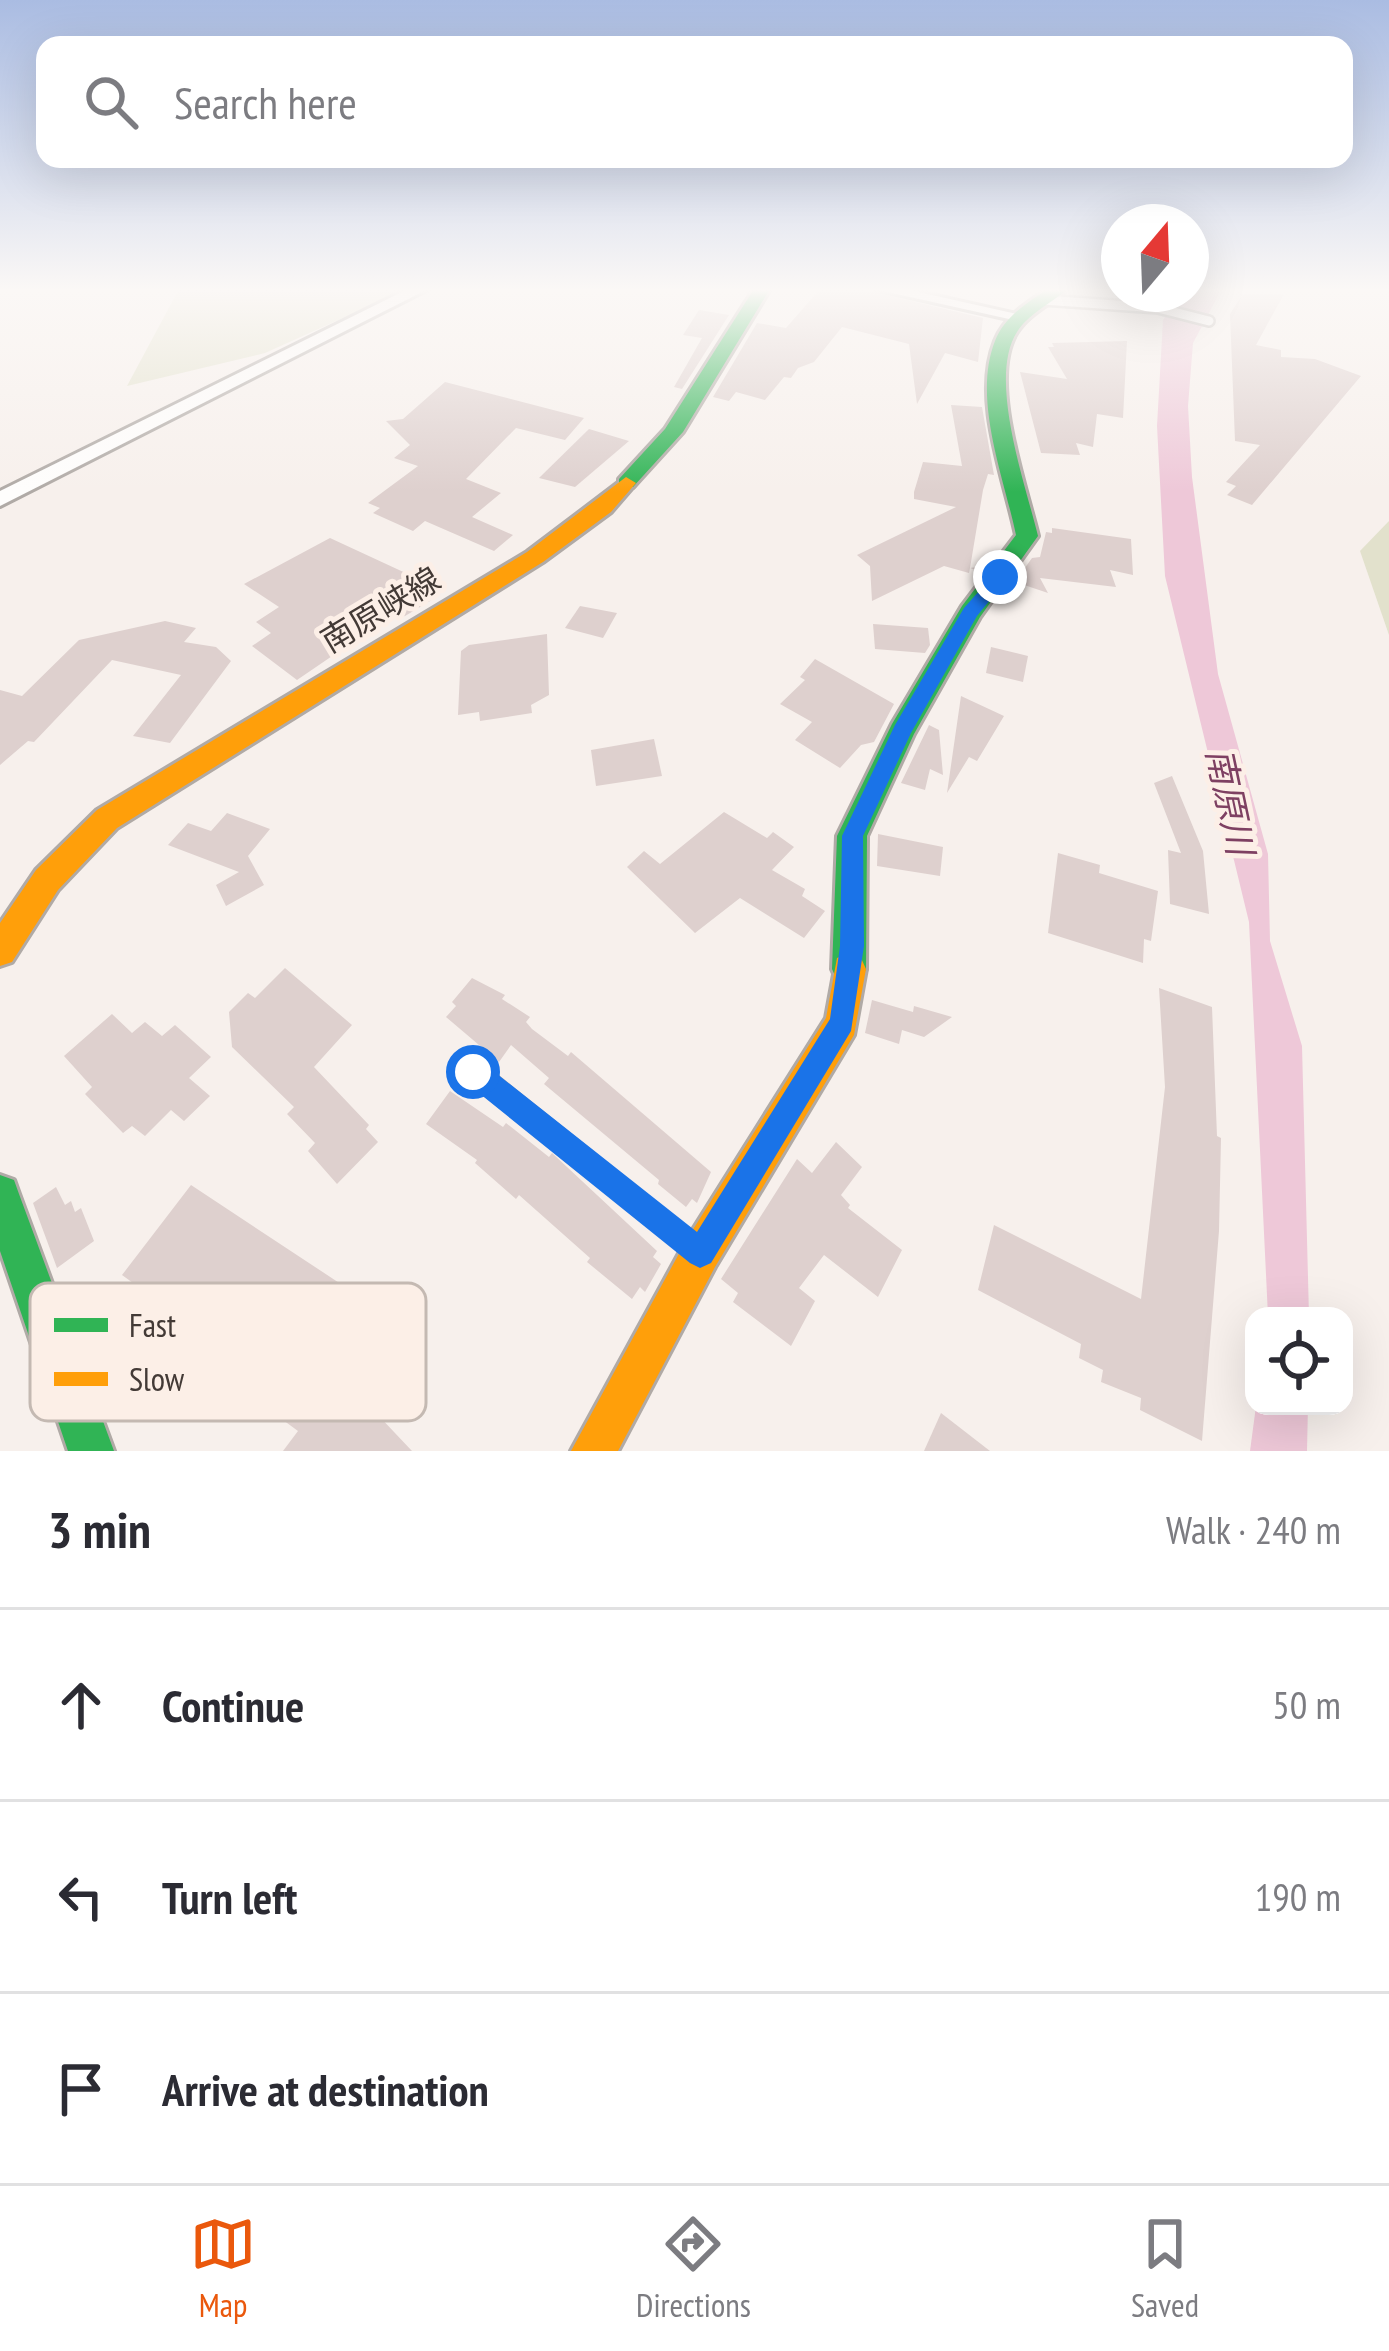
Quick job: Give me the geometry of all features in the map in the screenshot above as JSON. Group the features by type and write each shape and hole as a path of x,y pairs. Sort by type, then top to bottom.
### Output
{"main road":[{"name":"南原峡線","path":"0,951 15,920 54,867 107,819 535,557 603,507 673,432 720,357"},
{"path":"594,1451 700,1253 842,1023 852,946 852,836 902,731 970,612 1027,536 997,377 1000,357"},
{"path":"0,1194 32,1283"},
{"path":"80,1421 91,1451"}],"street":[{"path":"0,500 285,357"}],"lane":[{"path":"473,1072 700,1253"}],"green space":[{"path":"143,357 249,357 127,386"},
{"path":"1389,521 1389,635 1360,551"}],"water":[{"name":"南原川","path":"1161,357 1192,357 1188,406 1192,477 1218,674 1268,854 1270,941 1302,1046 1309,1307 1268,1307 1249,922 1165,576 1157,426"},
{"path":"1255,1415 1308,1415 1307,1451 1250,1451"}],"building":[{"path":"691,357 703,357 682,389 674,387"},
{"path":"737,357 818,357 791,378 784,377 765,400 736,392 729,401 713,397"},
{"path":"911,357 943,357 917,404"},
{"path":"1054,357 1126,357 1123,418 1097,414 1093,447 1076,443 1080,455 1041,453 1020,372 1067,379"},
{"path":"1232,357 1315,359 1361,376 1252,505 1227,495 1236,486 1226,482 1260,445 1235,441"},
{"path":"445,382 584,418 565,440 516,428 466,479 501,493 472,517 513,535 494,551 425,521 413,531 373,513 380,508 368,503 418,466 394,458 410,445 386,421 403,419"},
{"path":"951,405 982,407 994,475 988,474 983,490 969,573 944,566 872,601 870,566 857,555 956,507 914,499 923,462 962,466"},
{"path":"589,429 629,441 575,487 539,478"},
{"path":"1052,528 1131,539 1133,575 1110,570 1116,587 1040,578 1048,593 1015,582 1032,558 1040,557 1046,532 1052,533"},
{"path":"330,538 425,582 416,591 435,598 405,616 382,622 297,680 252,646 271,633 256,622 279,607 244,584"},
{"path":"580,606 617,613 603,638 565,628"},
{"path":"165,621 196,628 184,642 216,647 231,661 170,743 133,736 181,675 112,660 34,742 28,741 0,765 0,690 22,696 79,640"},
{"path":"873,624 928,628 930,645 925,653 875,649"},
{"path":"547,634 549,695 531,705 532,713 480,721 479,712 458,715 461,651 469,645"},
{"path":"991,647 1028,656 1023,682 986,673"},
{"path":"815,659 894,704 874,742 861,745 840,768 795,740 812,722 780,704 805,680 800,677"},
{"path":"961,696 1004,716 977,761 969,757 947,793"},
{"path":"929,725 939,730 943,775 930,769 925,790 901,783"},
{"path":"654,739 662,776 596,786 591,750"},
{"path":"1172,776 1203,851 1209,914 1170,904 1168,850 1181,853 1154,783"},
{"path":"724,812 767,838 773,832 794,847 772,870 805,889 802,896 825,911 804,938 740,898 695,933 627,867 644,851 660,864"},
{"path":"227,813 270,829 248,856 264,885 226,906 216,885 239,872 168,845 188,823 211,831"},
{"path":"878,834 943,847 940,876 877,866"},
{"path":"1058,853 1100,865 1099,873 1158,891 1151,941 1144,939 1143,963 1048,933"},
{"path":"285,968 352,1025 314,1067 369,1125 366,1129 378,1142 337,1184 308,1151 315,1143 287,1114 294,1107 232,1047 229,1012 248,993 255,998"},
{"path":"472,978 505,995 502,999 530,1017 526,1022 532,1029 568,1056 571,1052 711,1172 697,1203 692,1199 686,1207 658,1184 659,1180 544,1084 549,1078 511,1045 499,1062 446,1017"},
{"path":"1159,988 1212,1007 1217,1136 1221,1138 1219,1231 1202,1441 1140,1410 1141,1398 1101,1382 1103,1370 1079,1358 1081,1344 978,1290 994,1225 1141,1299 1165,1087"},
{"path":"872,1000 952,1017 924,1037 902,1030 899,1044 865,1033"},
{"path":"112,1014 132,1033 145,1022 162,1036 175,1025 211,1057 189,1078 210,1096 184,1121 171,1110 145,1136 132,1126 123,1133 85,1094 92,1087 64,1056"},
{"path":"450,1091 503,1127 506,1123 549,1157 552,1153 657,1251 653,1257 661,1264 645,1292 640,1287 632,1299 519,1195 516,1199 477,1160 426,1124"},
{"path":"836,1142 862,1167 841,1195 848,1208 902,1250 878,1297 824,1255 799,1288 815,1301 791,1346 733,1302 738,1293 721,1279 797,1159 812,1173"},
{"path":"191,1185 339,1283 133,1283 122,1275"},
{"path":"56,1187 65,1205 71,1201 75,1212 81,1208 94,1241 57,1268 33,1203"},
{"path":"941,1413 990,1451 924,1451"},
{"path":"284,1421 384,1421 412,1451 283,1451 298,1431"}],"traffic: fast":[{"path":"626,483 673,432 720,357"},
{"path":"849,969 852,836 902,731 971,612 1027,536 1000,410 1000,357"},
{"path":"0,1194 32,1283"},
{"path":"80,1421 91,1451"}],"traffic: slow":[{"path":"0,951 47,880 107,819 535,557 603,507 626,483"},
{"path":"594,1451 701,1253 842,1023 849,969"}],"route":[{"path":"473,1072 700,1253 842,1023 852,946 852,836 902,731 970,612 1000,577"}]}
